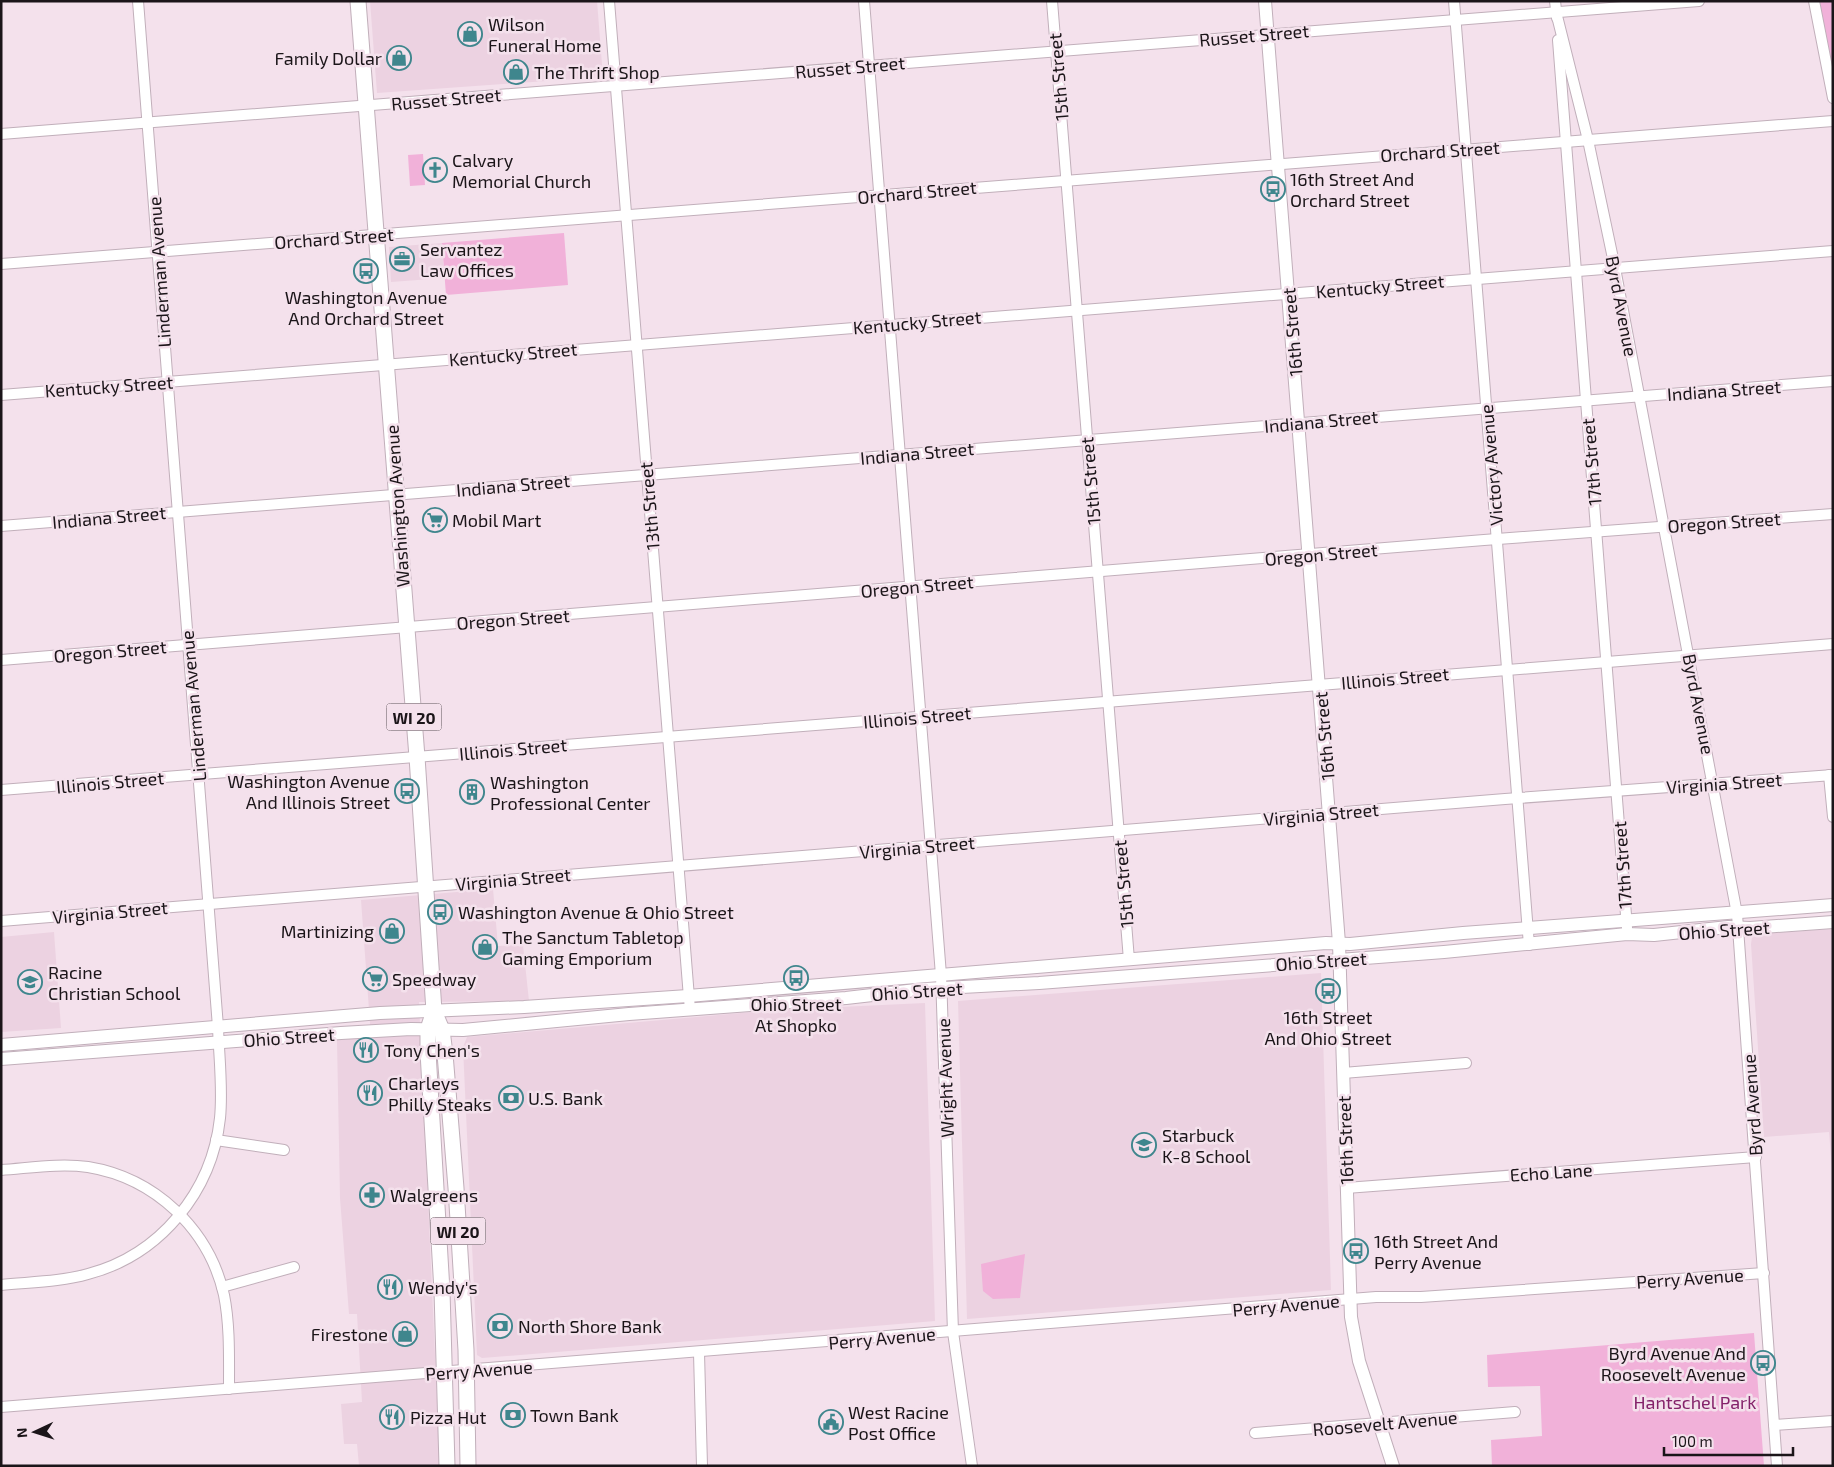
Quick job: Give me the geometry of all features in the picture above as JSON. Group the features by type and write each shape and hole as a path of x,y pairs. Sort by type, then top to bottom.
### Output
{"main road":[{"name":"Washington Avenue","path":"358,1 417,757 435,1030 457,1214 466,1372 467,1466"},
{"name":"Washington Avenue","path":"435,1030 431,1137 441,1269 446,1372 447,1466"},
{"path":"431,1137 439,1142 443,1177 457,1214"},
{"path":"434,1188 450,1233 452,1268 456,1273 461,1274"},
{"path":"441,1269 448,1284 451,1298 455,1356 460,1368 466,1372"},
{"path":"446,1372 455,1381 456,1432 467,1466"}],"street":[{"name":"Linderman Avenue","path":"138,1 219,1041 220,1103 216,1140 203,1178 180,1214"},
{"name":"13th Street","path":"610,1 690,1010"},
{"name":"Wright Avenue","path":"864,1 942,988 953,1332 972,1466"},
{"name":"15th Street","path":"1052,1 1129,960"},
{"name":"16th Street","path":"1265,1 1339,943 1350,1300 1358,1361 1393,1466"},
{"name":"Victory Avenue","path":"1454,1 1528,945"},
{"name":"17th Street","path":"1555,1 1627,928"},
{"name":"Russet Street","path":"1,134 1699,1"},
{"path":"1814,1 1833,98"},
{"name":"Byrd Avenue","path":"1556,12 1588,140 1614,268 1714,783 1737,914 1777,1466"},
{"name":"Orchard Street","path":"1,264 1833,121"},
{"name":"Kentucky Street","path":"1,395 1833,251"},
{"name":"Indiana Street","path":"1,526 1486,407 1833,382"},
{"name":"Oregon Street","path":"1,660 1496,539 1833,514"},
{"name":"Illinois Street","path":"1,790 1833,644"},
{"path":"1831,775 1833,817"},
{"name":"Virginia Street","path":"1,920 1517,798 1831,775"},
{"name":"Ohio Street","path":"1,1059 219,1041 463,1030 942,988 1039,983 1528,945 1627,928 1737,914 1833,905"},
{"name":"Ohio Street","path":"1,1045 373,1013 524,1008 688,996 1528,928 1627,928 1654,935 1833,922"},
{"path":"1039,983 1046,966"},
{"path":"1343,1073 1466,1062"},
{"path":"216,1140 284,1150"},
{"name":"Echo Lane","path":"1346,1188 1756,1157"},
{"path":"1,1170 59,1166 102,1170 141,1185 165,1200 180,1214 203,1243 222,1287 227,1317 229,1389"},
{"path":"1,1285 72,1278 102,1270 143,1249 167,1229 180,1214"},
{"path":"222,1287 294,1267"},
{"name":"Perry Avenue","path":"1,1407 446,1372 466,1372 1350,1300 1421,1297 1764,1273"},
{"path":"699,1353 702,1466"},
{"name":"Roosevelt Avenue","path":"1255,1433 1515,1412"},
{"path":"1774,1425 1833,1421"}],"shaded area":[{"path":"370,1 597,1 603,77 377,93"},
{"path":"442,243 444,278 391,282 389,247"},
{"path":"493,889 498,946 523,945 529,1001 419,1002 440,1466 359,1466 357,1444 344,1444 341,1404 362,1402 357,1314 349,1314 340,1198 337,1040 371,1037 361,900"},
{"path":"1833,929 1833,1181 1829,1132 1764,1137 1751,944 1752,937 1759,934"},
{"name":"Racine Christian School","path":"54,932 61,1028 1,1032 1,937"},
{"name":"Starbuck K-8 School","path":"1321,973 1331,1290 967,1319 958,1001"},
{"path":"925,1003 935,1321 482,1358 477,1355 463,1047 467,1037 776,1010"}],"green space":[{"path":"1819,1 1833,1 1833,73"},
{"path":"423,154 425,185 410,186 408,155"},
{"path":"564,233 568,285 446,295 442,243"},
{"path":"1025,1254 1020,1298 993,1299 983,1291 981,1264"},
{"name":"Hantschel Park","path":"1754,1333 1764,1466 1492,1466 1491,1440 1542,1436 1540,1386 1488,1387 1487,1355"}],"place":[{"name":"Wilson Funeral Home","path":"470,34"},
{"name":"Family Dollar","path":"399,58"},
{"name":"The Thrift Shop","path":"516,72"},
{"name":"Calvary Memorial Church","path":"435,170"},
{"name":"16th Street And Orchard Street","path":"1273,189"},
{"name":"Servantez Law Offices","path":"402,259"},
{"name":"Washington Avenue And Orchard Street","path":"366,271"},
{"name":"Mobil Mart","path":"435,520"},
{"name":"Washington Avenue And Illinois Street","path":"407,791"},
{"name":"Washington Professional Center","path":"472,792"},
{"name":"Washington Avenue & Ohio Street","path":"440,912"},
{"name":"Martinizing","path":"392,931"},
{"name":"The Sanctum Tabletop Gaming Emporium","path":"485,947"},
{"name":"Ohio Street At Shopko","path":"796,978"},
{"name":"Speedway","path":"375,979"},
{"name":"Racine Christian School","path":"30,982"},
{"name":"16th Street And Ohio Street","path":"1328,991"},
{"name":"Tony Chen's","path":"366,1050"},
{"name":"Charleys Philly Steaks","path":"370,1093"},
{"name":"U.S. Bank","path":"511,1098"},
{"name":"Starbuck K-8 School","path":"1144,1145"},
{"name":"Walgreens","path":"372,1195"},
{"name":"16th Street And Perry Avenue","path":"1356,1251"},
{"name":"Wendy's","path":"390,1287"},
{"name":"North Shore Bank","path":"500,1326"},
{"name":"Firestone","path":"405,1334"},
{"name":"Byrd Avenue And Roosevelt Avenue","path":"1763,1363"},
{"name":"Town Bank","path":"513,1415"},
{"name":"Pizza Hut","path":"392,1417"},
{"name":"West Racine Post Office","path":"831,1422"}]}
